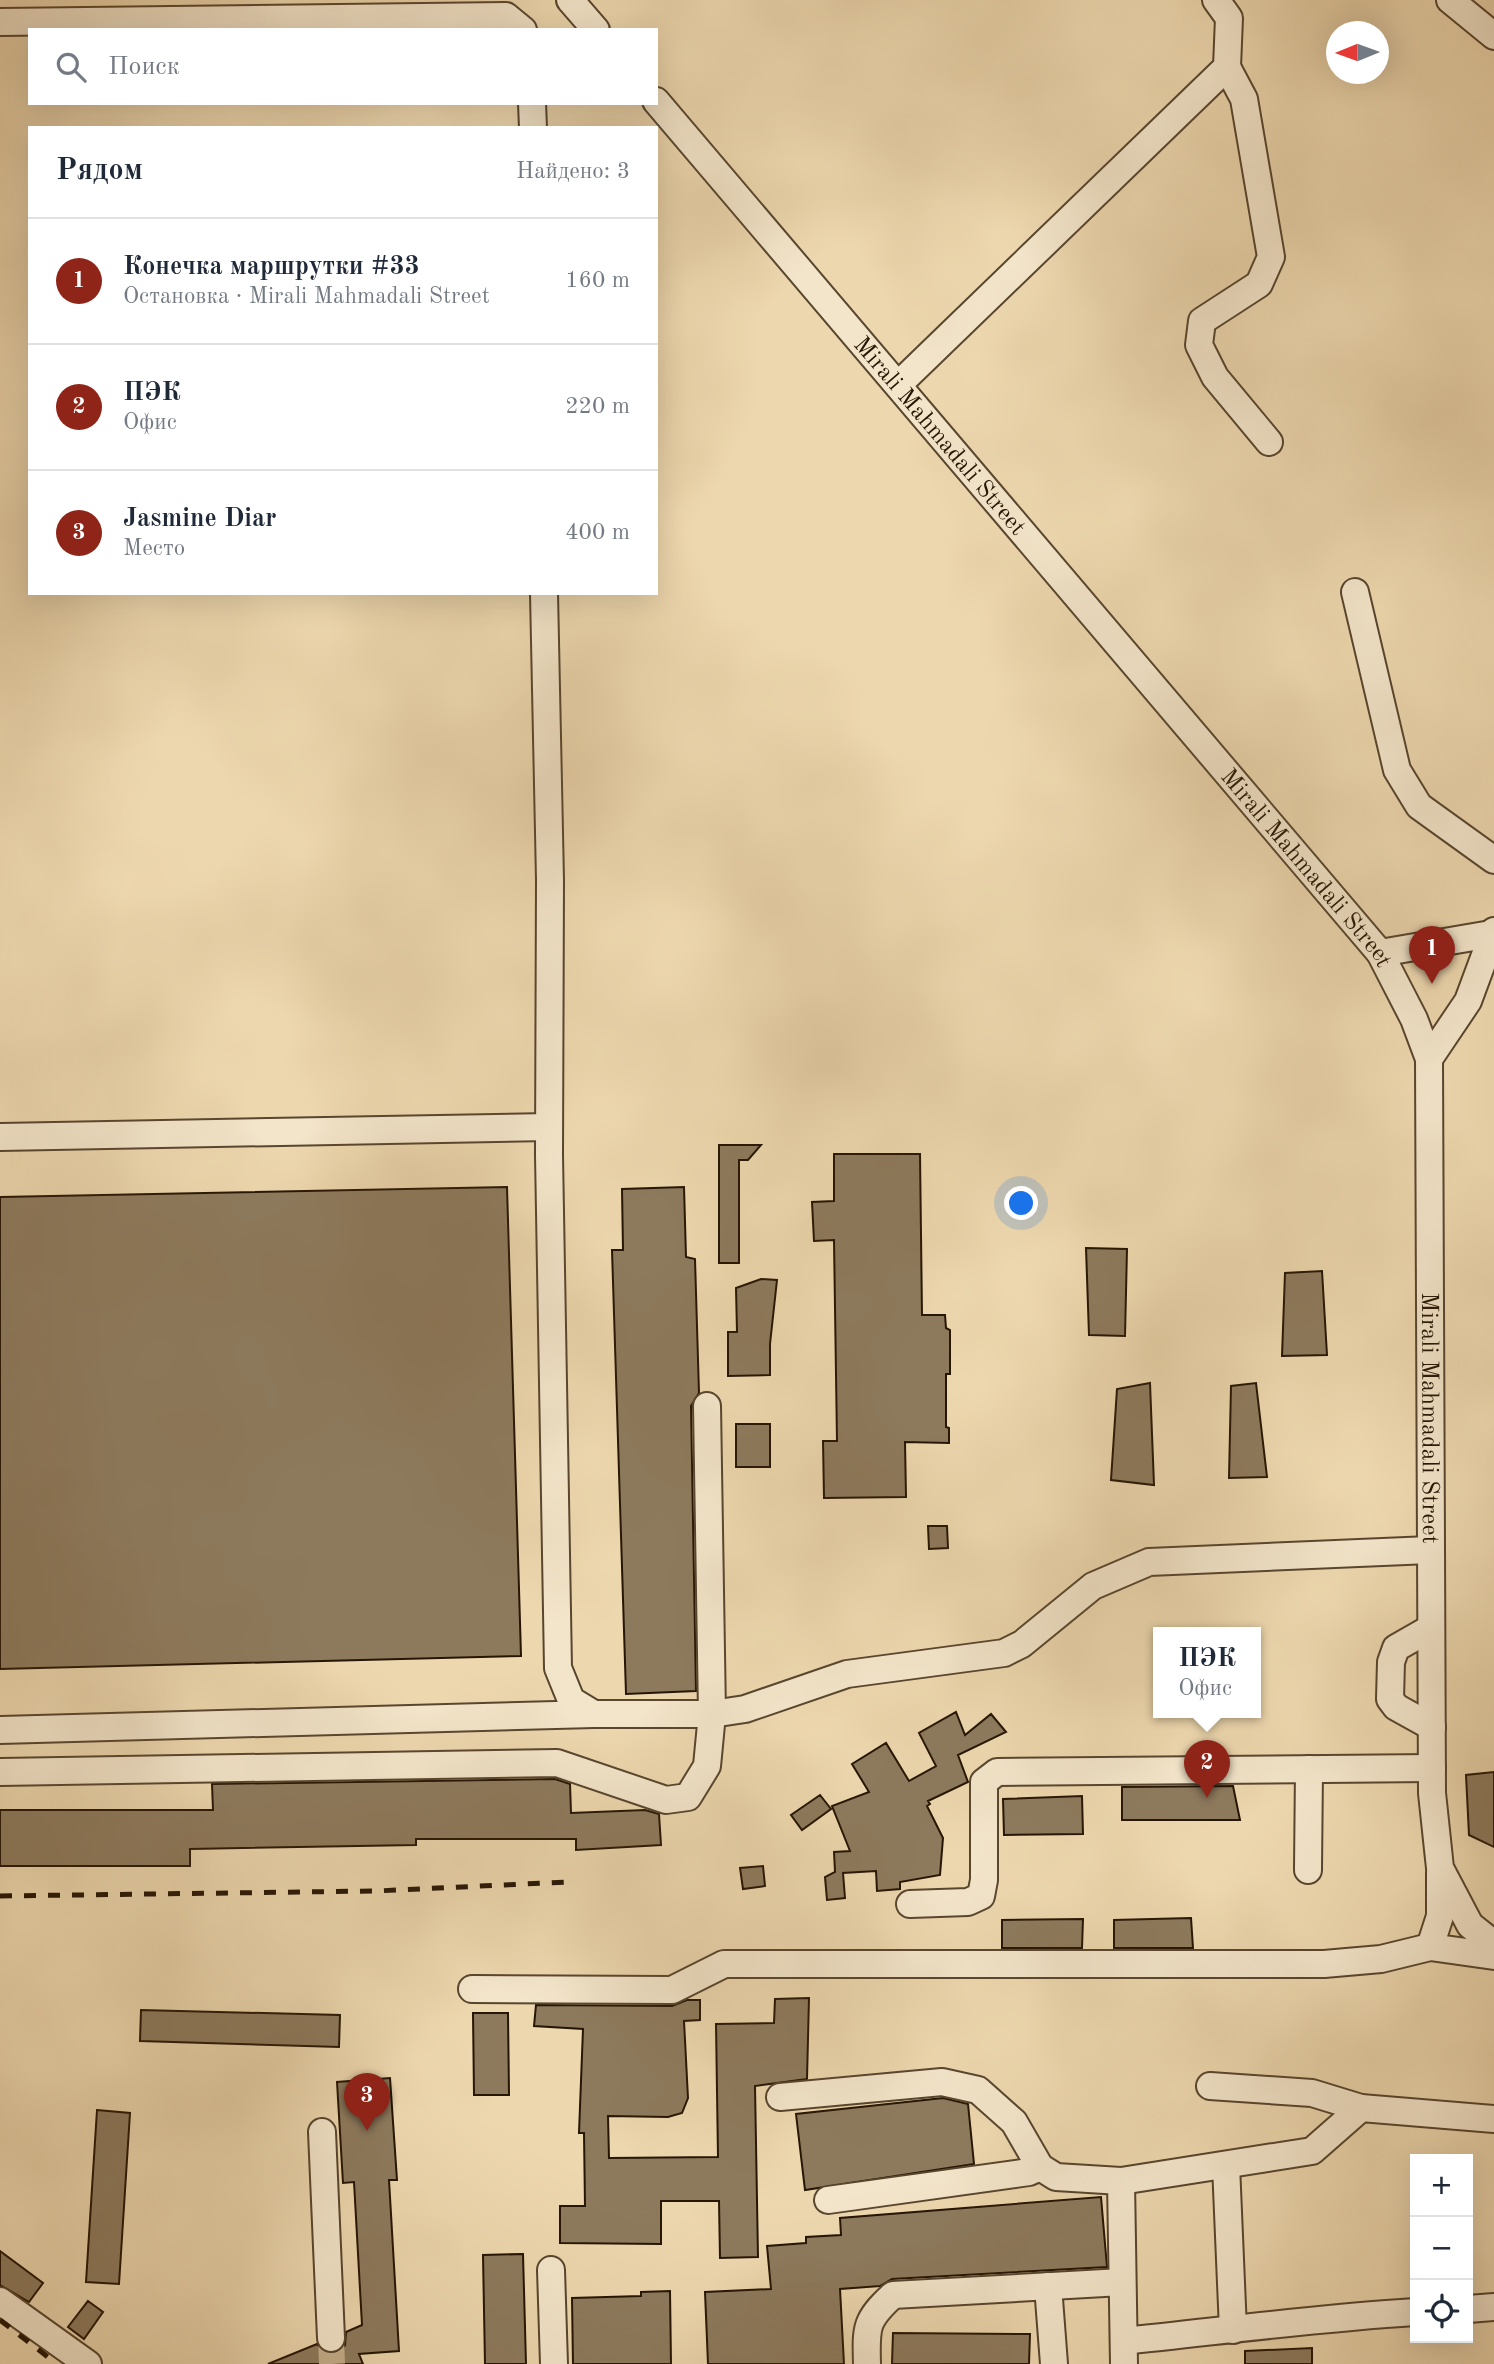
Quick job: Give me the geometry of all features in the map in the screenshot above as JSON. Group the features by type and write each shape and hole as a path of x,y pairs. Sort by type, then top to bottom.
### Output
{"street":[{"path":"570,0 594,28"},
{"path":"1216,0 1230,18 1227,67 1244,99 1271,257 1259,284 1202,321 1199,345 1215,377 1269,442"},
{"path":"1450,0 1494,36"},
{"path":"0,22 506,16 521,28"},
{"path":"898,384 1227,67"},
{"name":"Mirali Mahmadali Street","path":"658,103 1380,953 1414,1019 1429,1059 1432,1768 1440,1868 1470,1925 1494,1944"},
{"path":"532,105 533,126"},
{"path":"1355,592 1397,770 1419,806 1494,860"},
{"path":"544,595 550,880 549,1126 558,1668 571,1700 594,1714"},
{"path":"1380,953 1492,932 1468,1001 1429,1059"},
{"path":"1468,1001 1494,1001"},
{"path":"0,1137 549,1126"},
{"path":"0,1772 557,1763 674,1801 688,1797 706,1766 712,1714 707,1406"},
{"path":"0,1730 594,1714 712,1714 745,1709 846,1674 1004,1653 1022,1644 1093,1586 1149,1562 1430,1550"},
{"path":"1431,1628 1396,1648 1391,1662 1390,1699 1396,1707 1432,1727"},
{"path":"910,1904 968,1902 981,1896 984,1880 984,1782 997,1772 1432,1768"},
{"path":"1308,1870 1309,1769"},
{"path":"1430,1947 1440,1916 1440,1868"},
{"path":"472,1989 672,1990 724,1964 1324,1964 1381,1959 1430,1947 1494,1956"},
{"path":"780,2097 942,2082 978,2090 1014,2122 1040,2167 1056,2177 1121,2181 1312,2151 1361,2108"},
{"path":"1210,2087 1312,2094 1361,2108 1494,2119"},
{"path":"322,2132 331,2338"},
{"path":"1226,2165 1233,2330"},
{"path":"828,2200 1028,2172 1040,2167"},
{"path":"1121,2181 1124,2352 1298,2320 1410,2312"},
{"path":"551,2270 554,2364"},
{"path":"867,2364 866,2328 875,2312 893,2295 1122,2282"},
{"path":"1048,2286 1054,2364"},
{"path":"0,2301 88,2364"},
{"path":"1473,2309 1494,2307"}],"building":[{"path":"719,1145 761,1145 748,1160 739,1160 739,1263 719,1263"},
{"path":"834,1154 920,1154 922,1315 945,1315 946,1328 950,1330 950,1374 946,1374 946,1427 949,1428 949,1443 905,1442 906,1497 824,1498 823,1441 837,1441 834,1240 814,1241 812,1202 834,1201"},
{"path":"507,1187 521,1656 0,1669 0,1197"},
{"path":"684,1187 686,1257 695,1259 699,1393 691,1406 696,1691 626,1694 612,1250 623,1250 622,1189"},
{"path":"1086,1248 1127,1249 1125,1336 1089,1335"},
{"path":"1322,1271 1327,1355 1282,1356 1285,1273"},
{"path":"761,1279 777,1280 770,1344 770,1375 728,1376 728,1332 737,1332 736,1288"},
{"path":"1150,1383 1154,1485 1111,1480 1117,1389"},
{"path":"1256,1383 1267,1477 1229,1478 1231,1386"},
{"path":"736,1424 770,1424 770,1467 736,1467"},
{"path":"928,1526 947,1526 948,1548 929,1549"},
{"path":"956,1712 965,1735 991,1714 1006,1732 958,1755 968,1782 928,1801 930,1804 927,1806 943,1838 940,1875 900,1882 900,1889 877,1891 876,1871 843,1873 845,1898 827,1900 825,1877 835,1872 834,1852 850,1851 832,1806 869,1792 852,1764 886,1743 909,1781 936,1766 919,1733"},
{"path":"1494,1772 1494,1847 1469,1835 1466,1775"},
{"path":"555,1779 570,1784 571,1813 645,1810 659,1814 661,1845 576,1850 576,1839 416,1839 416,1845 190,1849 190,1866 0,1866 0,1810 213,1810 212,1784"},
{"path":"1233,1786 1240,1820 1122,1820 1122,1787"},
{"path":"820,1795 831,1809 802,1830 791,1815"},
{"path":"1082,1796 1083,1834 1004,1835 1003,1799"},
{"path":"763,1866 765,1886 743,1889 740,1868"},
{"path":"1191,1918 1193,1948 1114,1948 1114,1920"},
{"path":"1083,1919 1082,1948 1002,1948 1002,1920"},
{"path":"809,1998 807,2079 755,2086 758,2257 720,2258 719,2201 661,2201 661,2244 560,2243 560,2206 585,2206 584,2133 579,2133 583,2029 534,2026 536,2005 672,2006 687,2000 700,2000 700,2020 684,2021 688,2098 682,2113 668,2117 608,2116 609,2158 718,2157 716,2024 774,2023 775,1999"},
{"path":"141,2010 340,2015 339,2047 140,2041"},
{"path":"473,2013 508,2013 509,2095 474,2095"},
{"path":"390,2078 397,2180 389,2180 399,2351 359,2354 363,2364 268,2364 317,2344 324,2352 339,2352 345,2345 346,2332 362,2325 354,2182 343,2183 337,2082"},
{"path":"943,2098 968,2104 974,2164 805,2190 796,2114"},
{"path":"97,2110 130,2113 119,2284 86,2282"},
{"path":"1101,2197 1107,2267 892,2279 880,2286 840,2289 844,2364 708,2364 705,2292 771,2289 767,2246 806,2243 806,2237 841,2235 840,2218"},
{"path":"0,2251 43,2283 29,2302 0,2285"},
{"path":"523,2254 526,2364 485,2364 483,2255"},
{"path":"670,2291 671,2364 573,2364 572,2298 641,2296 641,2292"},
{"path":"88,2301 103,2312 84,2339 68,2327"},
{"path":"893,2333 1030,2334 1029,2364 892,2364"},
{"path":"1312,2348 1312,2364 1245,2364 1245,2351"}],"tunnel":[{"path":"331,2338 332,2364"}],"railway":[{"path":"0,1896 376,1891 567,1882"},
{"path":"0,2320 57,2364"}],"place":[{"name":"Конечка маршрутки #33","path":"1432,984"},
{"name":"ПЭК","path":"1207,1798"},
{"name":"Jasmine Diar","path":"367,2131"}]}
